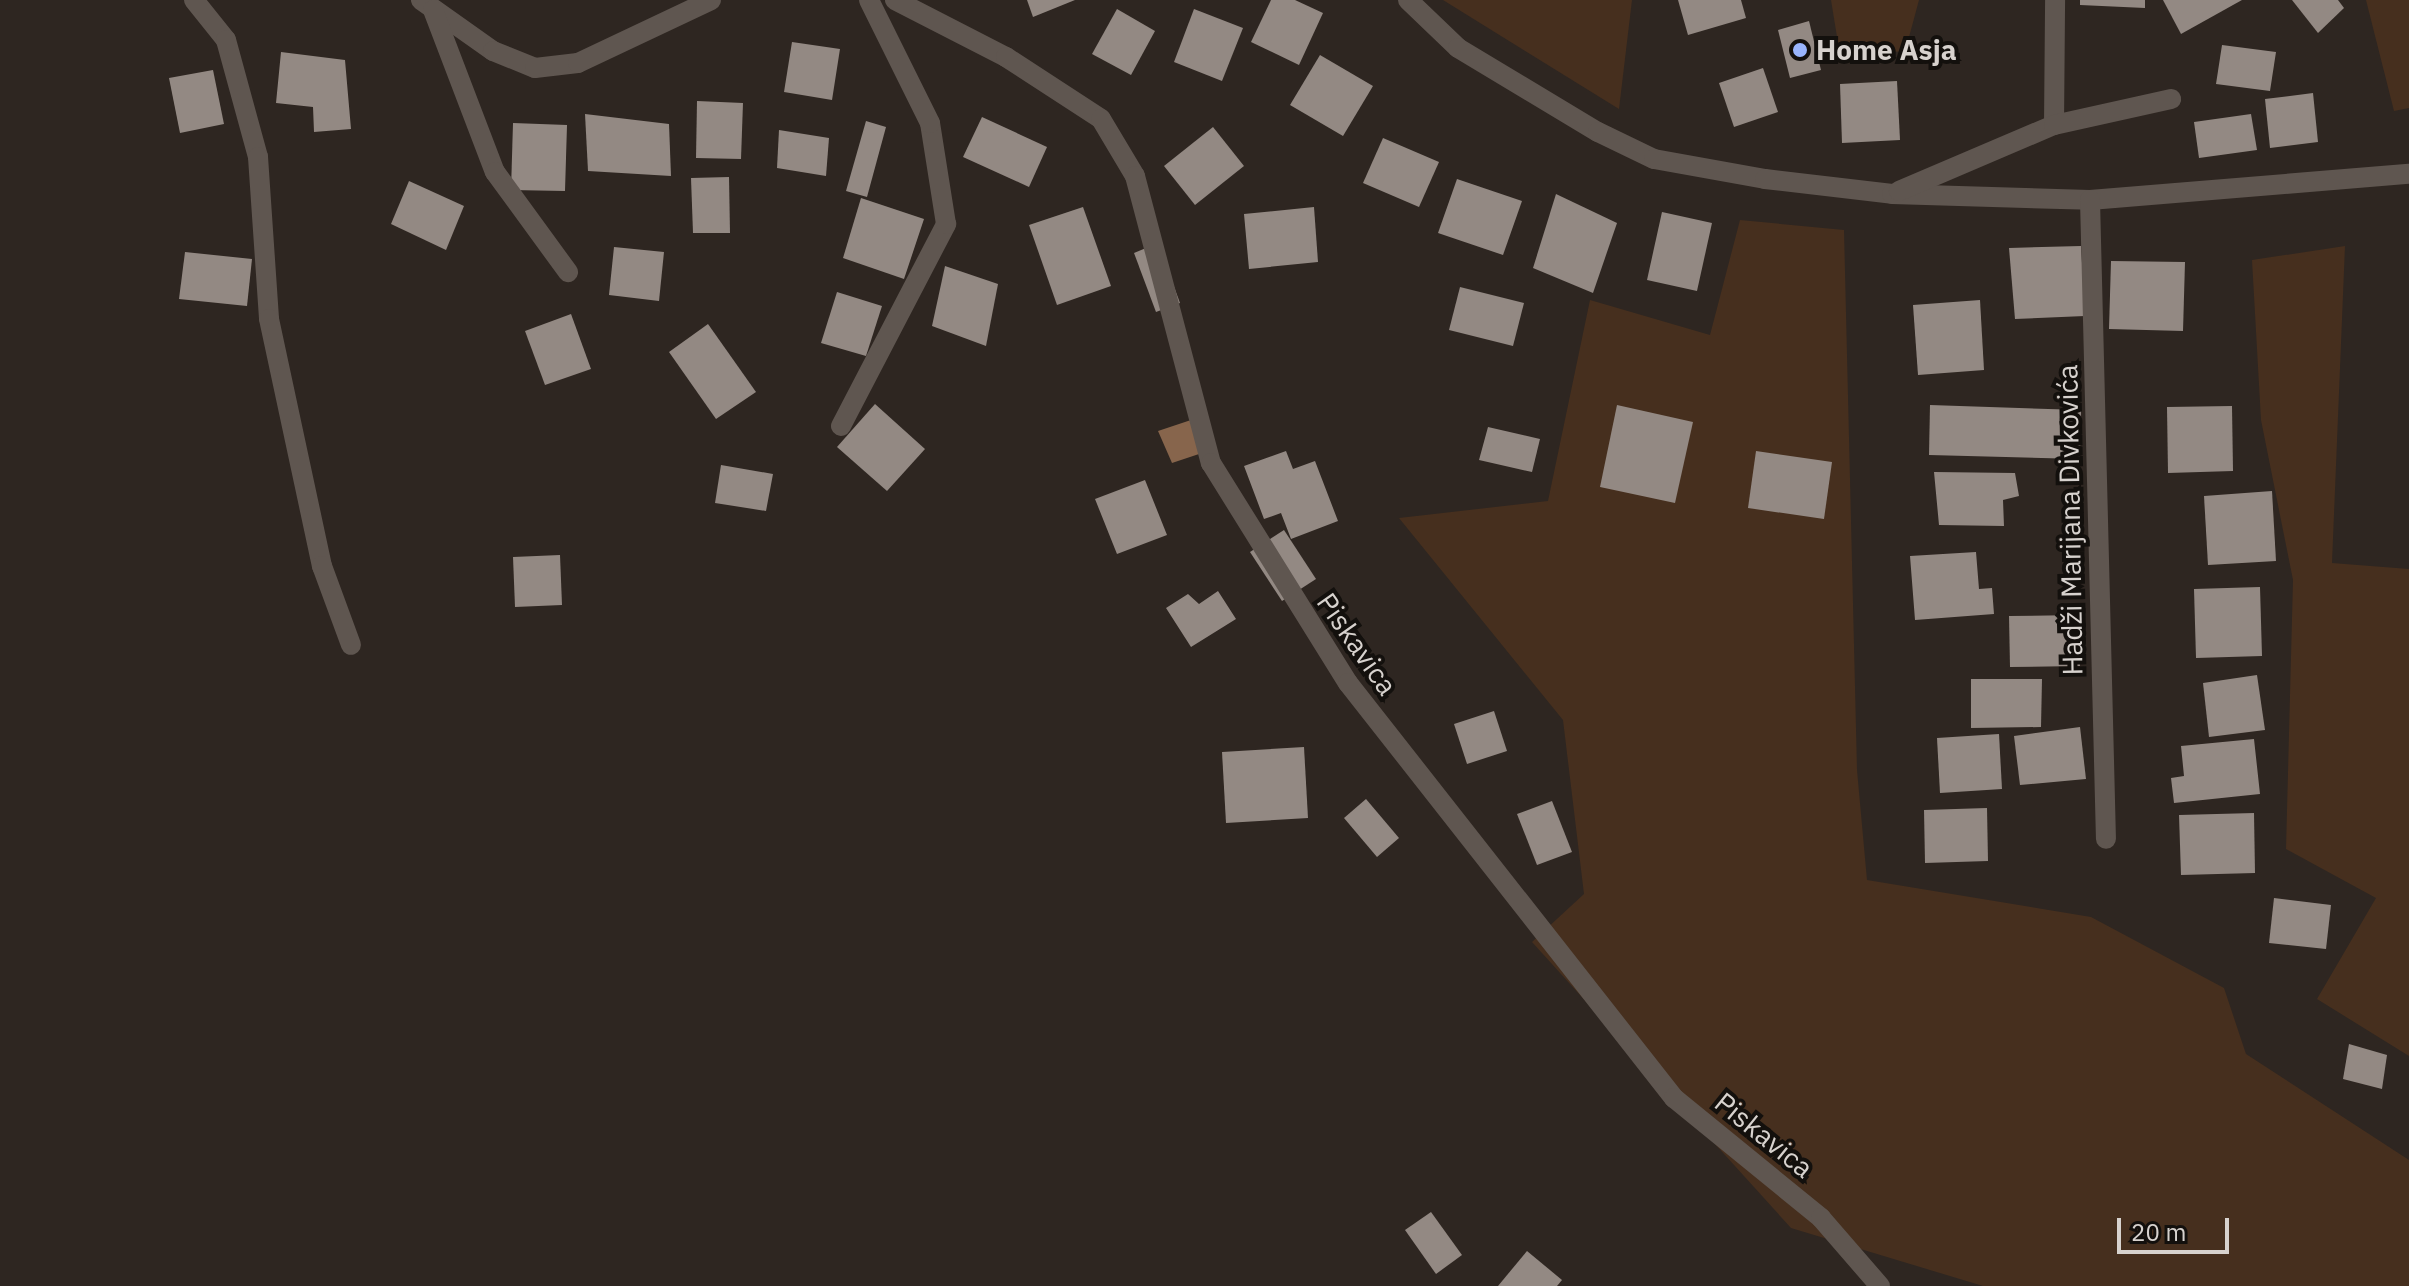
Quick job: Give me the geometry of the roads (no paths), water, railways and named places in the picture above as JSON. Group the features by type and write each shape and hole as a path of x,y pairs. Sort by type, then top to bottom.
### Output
{"street":[{"path":"194,0 226,40 258,157 269,319 322,566 351,645"},
{"path":"427,5 493,51 535,68 578,63 711,0"},
{"path":"841,426 946,224 930,123 869,0"},
{"name":"Piskavica","path":"895,0 1006,57 1101,119 1135,176 1211,463 1348,683 1674,1098 1821,1218 1880,1286"},
{"path":"1408,0 1458,48 1545,106 1654,159 1892,194 2090,200 2409,174"},
{"path":"2054,125 2055,0"},
{"path":"427,5 495,172 568,272"},
{"path":"1892,194 2054,125 2171,99"},
{"name":"Hadži Marijana Divkovića","path":"2090,200 2106,839"}],"place":[{"name":"Home Asja","path":"1800,50"}]}
